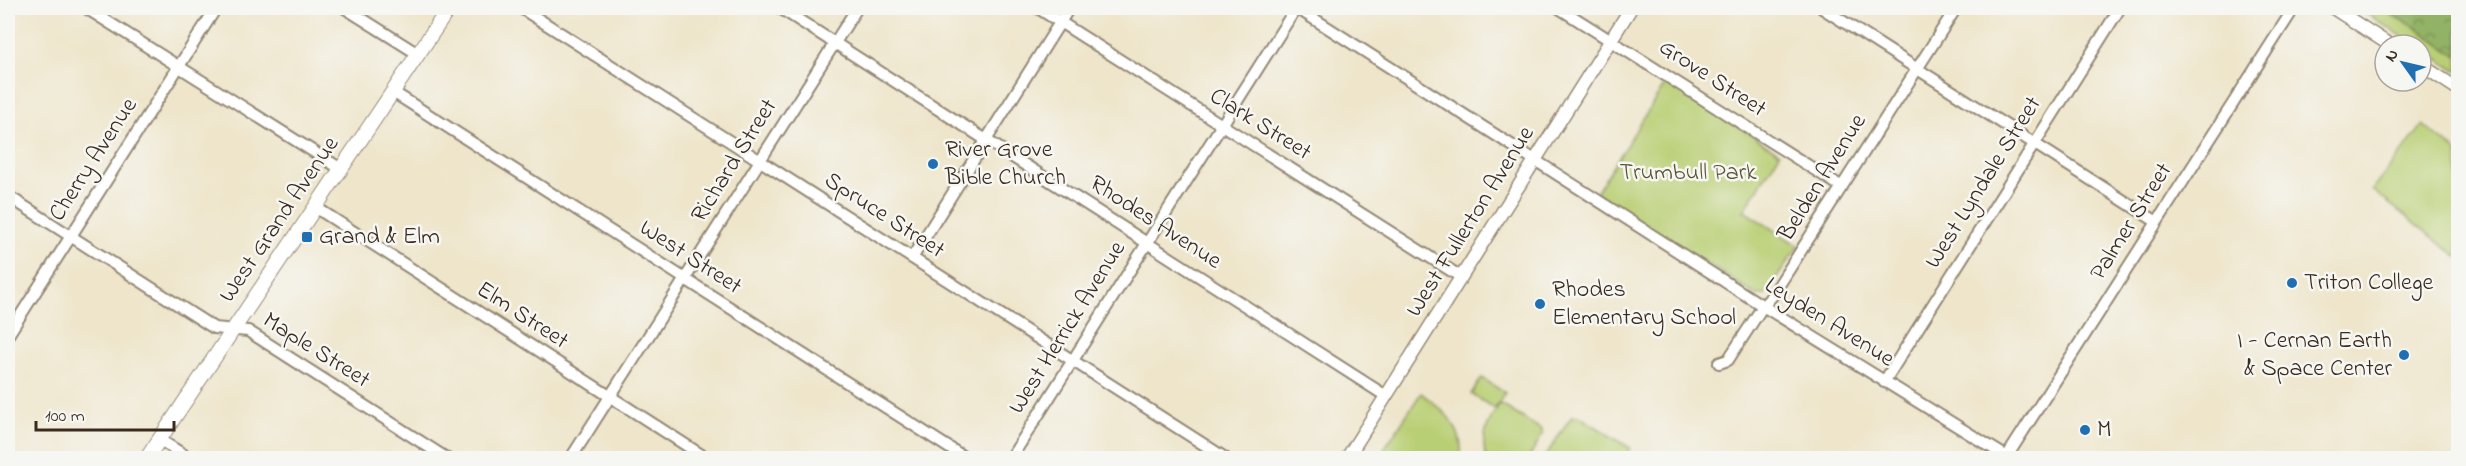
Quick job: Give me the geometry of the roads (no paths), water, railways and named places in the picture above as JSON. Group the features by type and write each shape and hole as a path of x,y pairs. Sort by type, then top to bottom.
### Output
{"main road":[{"name":"West Grand Avenue","path":"147,459 449,8"}],"street":[{"path":"86,8 341,169"},
{"name":"Cherry Avenue","path":"8,335 216,8"},
{"path":"345,8 418,54"},
{"name":"Spruce Street","path":"521,8 1225,459"},
{"name":"Rhodes Avenue","path":"780,8 1386,396"},
{"name":"Richard Street","path":"571,459 857,8"},
{"name":"Clark Street","path":"1038,8 1461,277"},
{"path":"912,258 1069,8"},
{"name":"West Herrick Avenue","path":"1011,459 1297,8"},
{"name":"Leyden Avenue","path":"1297,8 1763,306 2006,458"},
{"name":"Grove Street","path":"1559,8 1842,188"},
{"name":"West Fullerton Avenue","path":"1347,459 1630,8"},
{"path":"1822,8 2157,222"},
{"name":"Belden Avenue","path":"1719,363 1728,360 1772,296 1956,8"},
{"name":"West Lyndale Street","path":"1884,382 2120,8"},
{"name":"Palmer Street","path":"2006,458 2294,8"},
{"path":"2333,8 2373,34"},
{"path":"2433,73 2458,89"},
{"name":"West Street","path":"393,92 965,459"},
{"name":"Maple Street","path":"8,196 214,328 248,331 446,459"},
{"name":"Elm Street","path":"315,207 706,459"},
{"path":"160,440 189,459"}],"place":[{"name":"River Grove Bible Church","path":"933,164"},
{"name":"Grand & Elm","path":"307,237"},
{"name":"Triton College","path":"2292,283"},
{"name":"Rhodes Elementary School","path":"1540,304"},
{"name":"I - Cernan Earth & Space Center","path":"2404,355"},
{"name":"M","path":"2085,430"}],"park label":[{"name":"Trumbull Park","path":"1688,173"}]}
